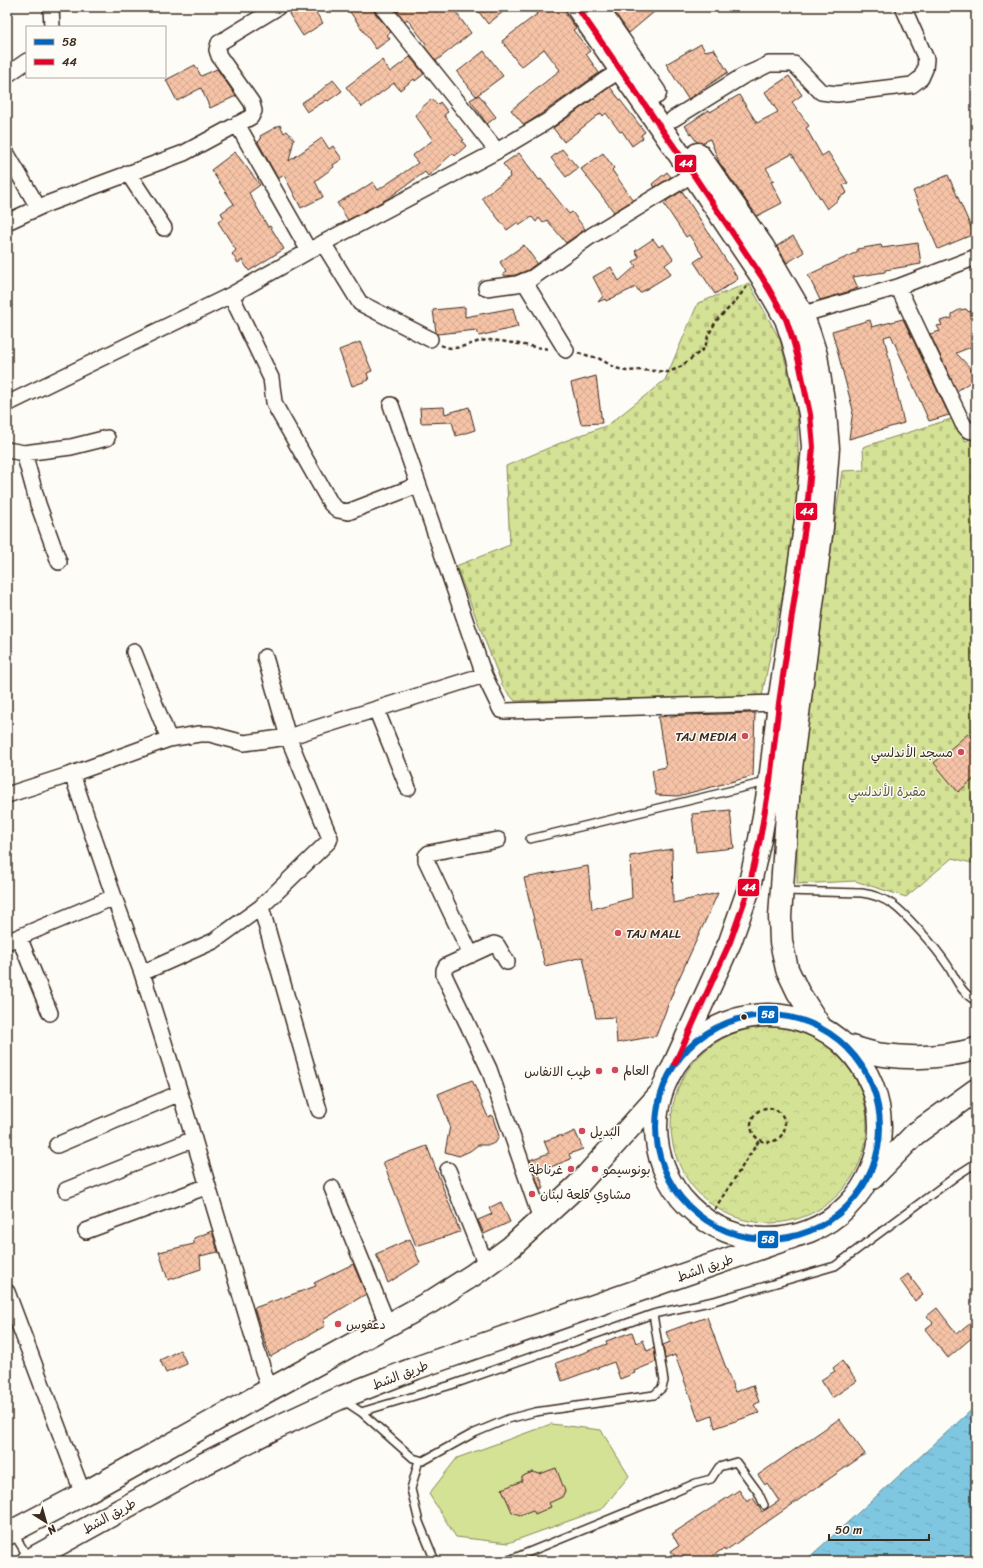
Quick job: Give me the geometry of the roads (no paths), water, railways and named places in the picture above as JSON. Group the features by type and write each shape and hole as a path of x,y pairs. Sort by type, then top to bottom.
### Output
{"main road":[{"path":"577,7 693,174 762,277 794,316"},
{"path":"10,1533 432,1301 511,1247 577,1186 659,1095 730,942 748,891 760,839 770,781 779,703 828,448 825,413 816,355 794,316 763,246 596,7"},
{"path":"814,524 789,784 781,891 781,942 787,969 798,992 819,1025"},
{"path":"675,1063 703,1034 740,1017 780,1014 819,1025 848,1046 870,1077 881,1113 879,1151 865,1186"},
{"path":"848,1046 883,1055 915,1056 956,1054 976,1049"},
{"path":"659,1095 655,1128 660,1161 674,1191 697,1216 726,1232 759,1240 792,1237 821,1227 845,1209 915,1134 976,1090"},
{"name":"طريق الشط","path":"29,1561 204,1464 272,1429 340,1398 424,1366 792,1237"}],"street":[{"path":"51,7 52,26"},
{"path":"7,222 38,207 184,153 251,117 254,111 252,103 219,56 217,50 219,43 278,7"},
{"path":"382,7 497,151"},
{"path":"673,119 743,76 769,64 794,64 817,89 825,94 837,94 912,85 922,78 925,70 926,59 903,7"},
{"path":"7,75 26,62"},
{"path":"7,404 231,295 309,251 497,151 546,122 621,70"},
{"path":"237,124 309,251"},
{"path":"7,154 38,207"},
{"path":"128,173 164,228"},
{"path":"486,288 517,284 532,278 591,236 693,174"},
{"path":"323,244 360,303 430,339"},
{"path":"794,316 898,287 976,258"},
{"path":"524,281 566,350"},
{"path":"898,287 963,424 968,430 976,432"},
{"path":"231,295 271,378 274,402 277,409 331,504 338,510 348,512 418,485"},
{"path":"391,405 484,675 501,710 779,703"},
{"path":"7,450 24,453 71,447 107,438"},
{"path":"24,453 38,504 59,562"},
{"path":"134,652 169,739"},
{"path":"142,972 214,941 261,907 327,844 330,838 288,737 264,657"},
{"path":"7,795 72,774 169,739 198,734 210,734 244,743 288,737 484,675"},
{"path":"376,709 408,788"},
{"path":"72,774 114,897 142,972 194,1139 269,1390"},
{"path":"471,955 426,860 426,856 429,853 498,840"},
{"path":"50,1013 13,940 114,897"},
{"path":"261,907 319,1110"},
{"path":"507,962 497,945 494,944 446,966 444,975 489,1069 541,1219"},
{"path":"57,1145 180,1093"},
{"path":"66,1190 194,1139"},
{"path":"448,1170 486,1265"},
{"path":"86,1231 208,1186"},
{"path":"332,1188 388,1325"},
{"path":"7,1292 83,1494"}],"lane":[{"path":"530,838 770,781"},
{"path":"781,891 862,893 871,894 890,902 907,916 931,943 941,956 958,985 969,997 976,1001"},
{"path":"362,1412 451,1385 653,1314 714,1300 835,1266 976,1163"},
{"path":"340,1398 362,1412 413,1458 423,1461 472,1434 508,1419 528,1414 654,1395 662,1388 664,1381 653,1314"},
{"path":"419,1460 411,1489 419,1522 435,1561"},
{"path":"507,1561 696,1483 711,1480 719,1467 736,1462 758,1492 764,1505"},
{"path":"10,1533 29,1561"}],"water":[{"path":"976,1406 976,1561 805,1561"}],"place":[{"name":"TAJ MEDIA","path":"745,736"},
{"name":"مسجد الأندلسي","path":"961,752"},
{"name":"TAJ MALL","path":"618,933"},
{"name":"العالم","path":"615,1070"},
{"name":"طيب الانفاس","path":"599,1071"},
{"name":"البديل","path":"582,1131"},
{"name":"غرناطة","path":"571,1169"},
{"name":"بونوسيمو","path":"595,1169"},
{"name":"مشاوي قلعة لبنان","path":"532,1194"},
{"name":"دعفوس","path":"338,1324"}],"park label":[{"name":"مقبرة الأندلسي","path":"887,791"}]}
